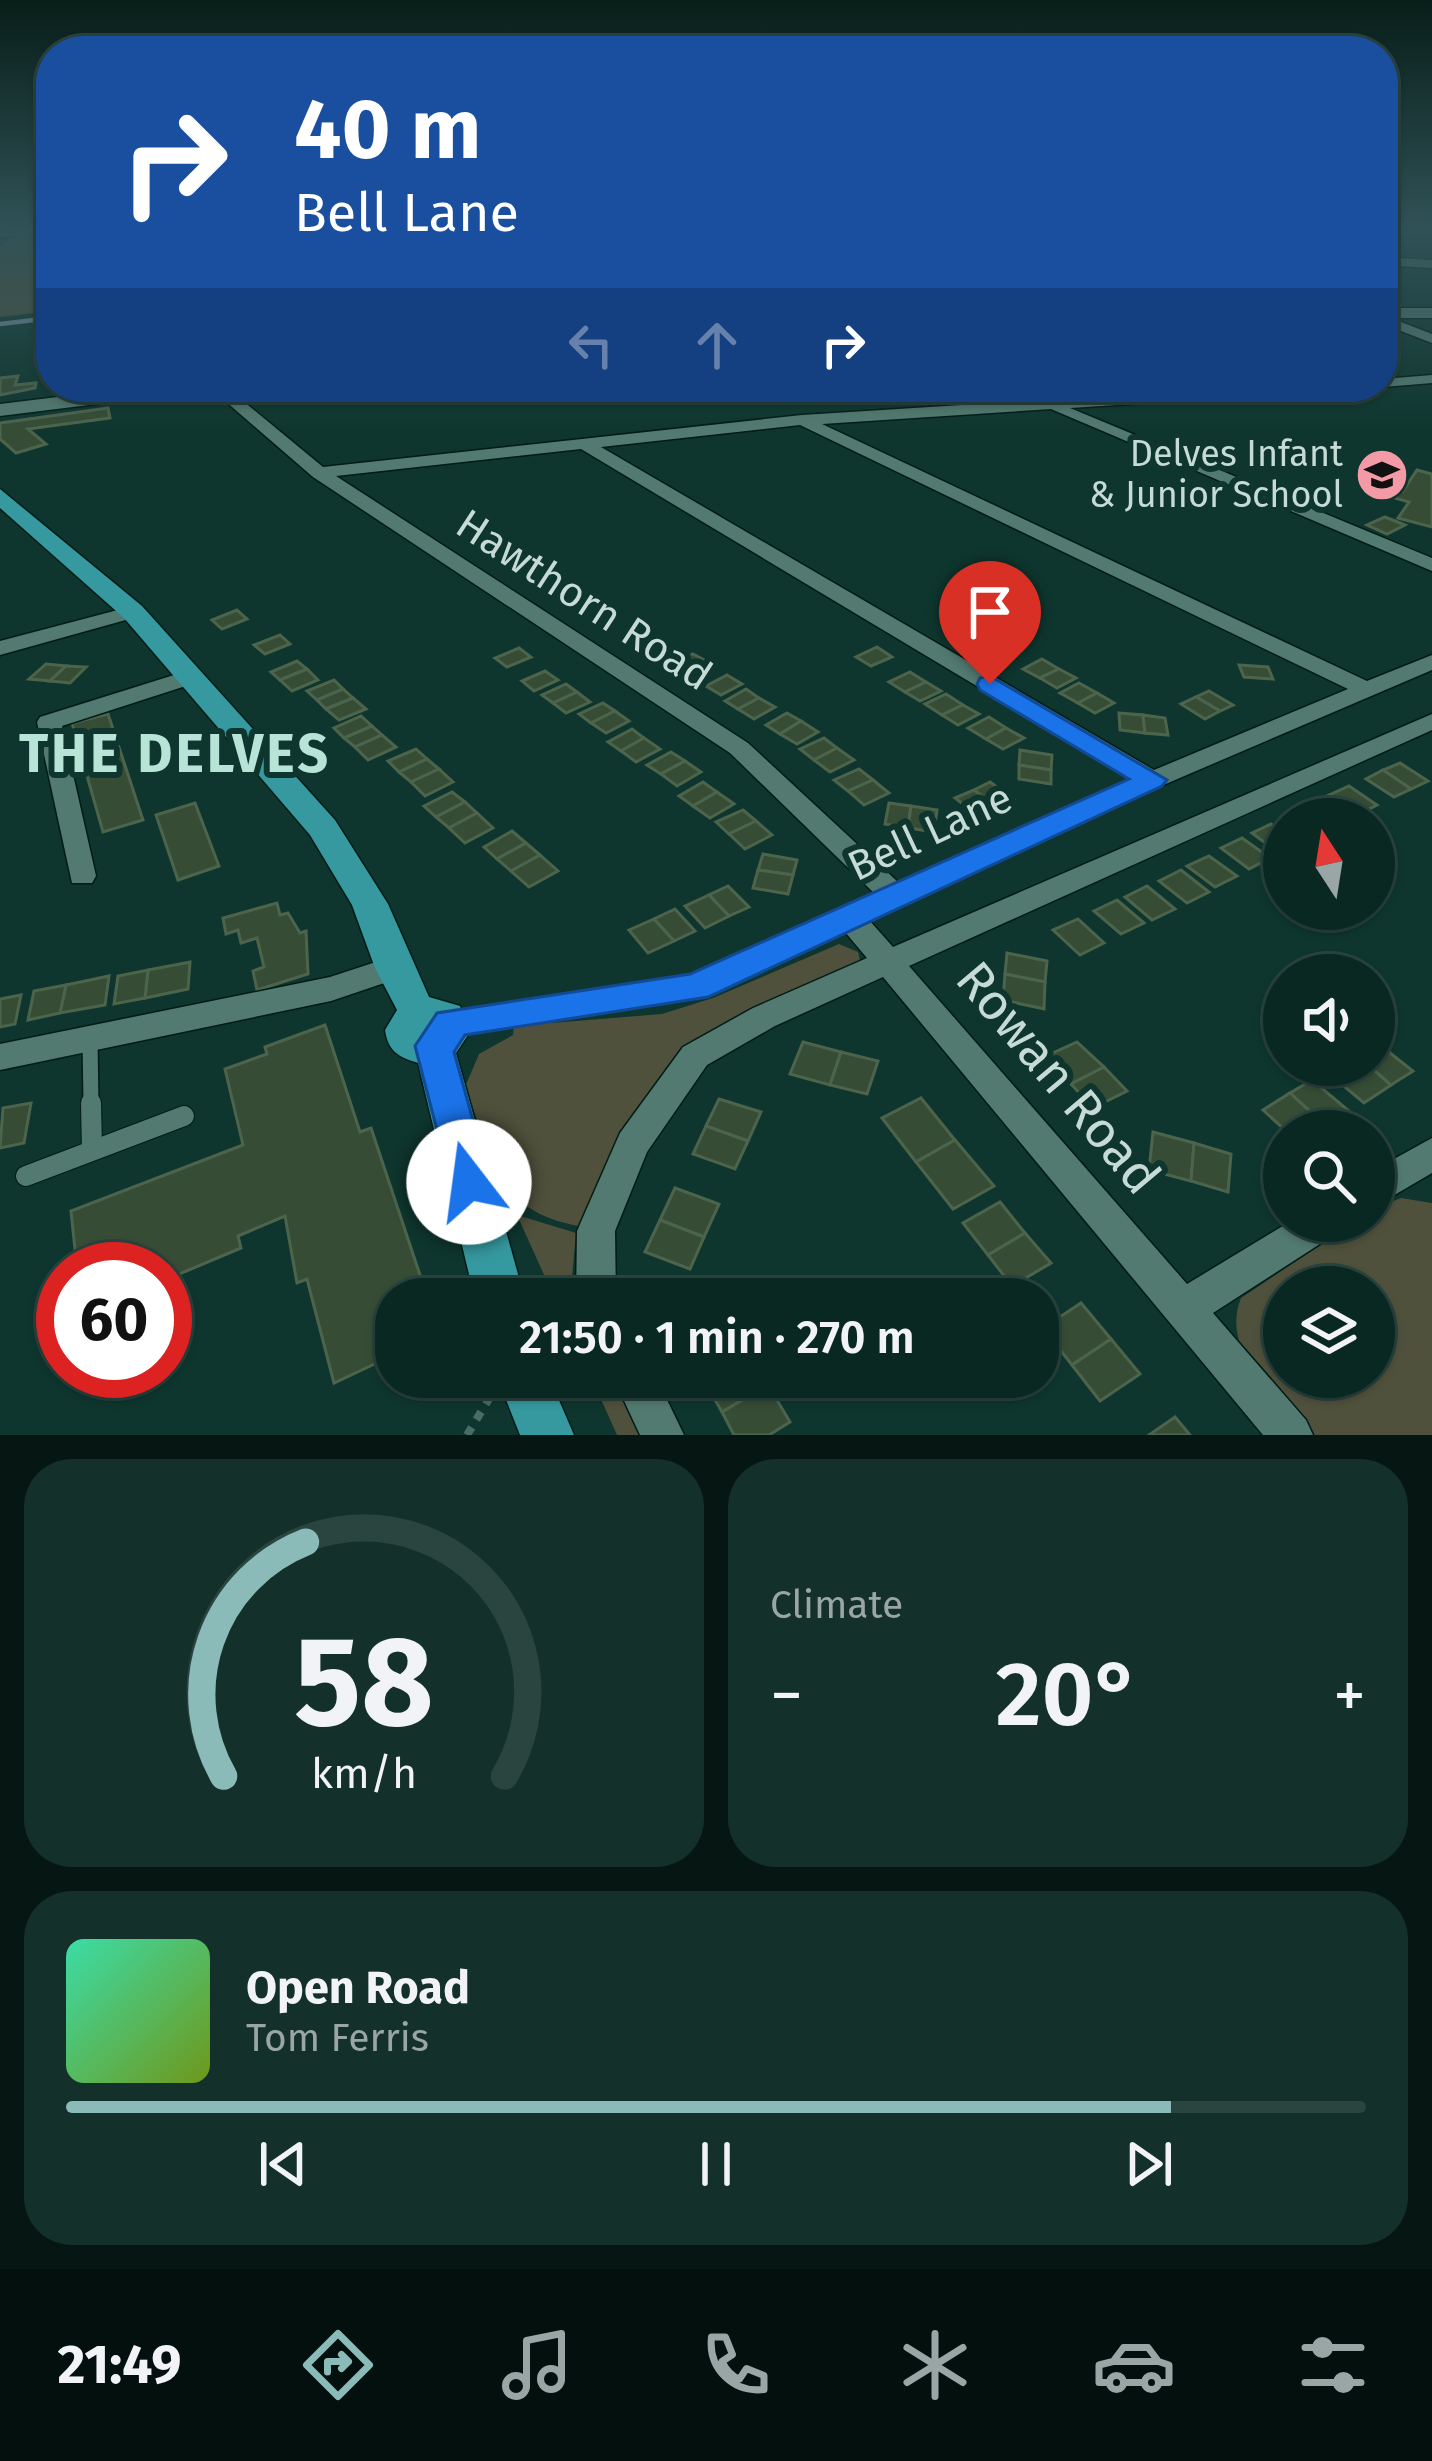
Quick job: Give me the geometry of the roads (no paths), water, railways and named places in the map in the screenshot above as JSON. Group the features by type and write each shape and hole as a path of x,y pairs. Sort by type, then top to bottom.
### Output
{"main road":[{"path":"0,496 133,612 323,828 370,904 394,968 434,1028 495,1278"},
{"path":"532,1398 547,1435"}],"street":[{"path":"1398,315 1432,313"},
{"path":"1398,323 1432,339"},
{"path":"1398,381 1432,379"},
{"path":"0,410 65,402"},
{"name":"Hawthorn Road","path":"235,402 319,473 739,748 895,896"},
{"path":"319,473 802,420 1109,402"},
{"path":"1053,406 1432,565"},
{"path":"802,420 1368,690"},
{"path":"584,444 1152,780"},
{"path":"0,648 133,612"},
{"name":"Bell Lane","path":"434,1028 695,987 1152,780 1431,664"},
{"path":"82,876 49,722 190,676"},
{"path":"596,1278 596,1231 633,1144 695,1055 764,1017 1432,721"},
{"name":"Rowan Road","path":"850,918 1292,1435"},
{"path":"0,1057 332,989 394,968"},
{"path":"1395,1177 1432,1154"},
{"path":"1184,1308 1290,1242"},
{"path":"644,1398 662,1435"}],"lane":[{"path":"90,1038 92,1150"},
{"path":"26,1176 184,1116"}],"waterway":[{"path":"0,324 36,320"}],"place":[{"name":"Delves Infant & Junior School","path":"1382,475"}],"district":[{"name":"THE DELVES","path":"175,754"}]}
